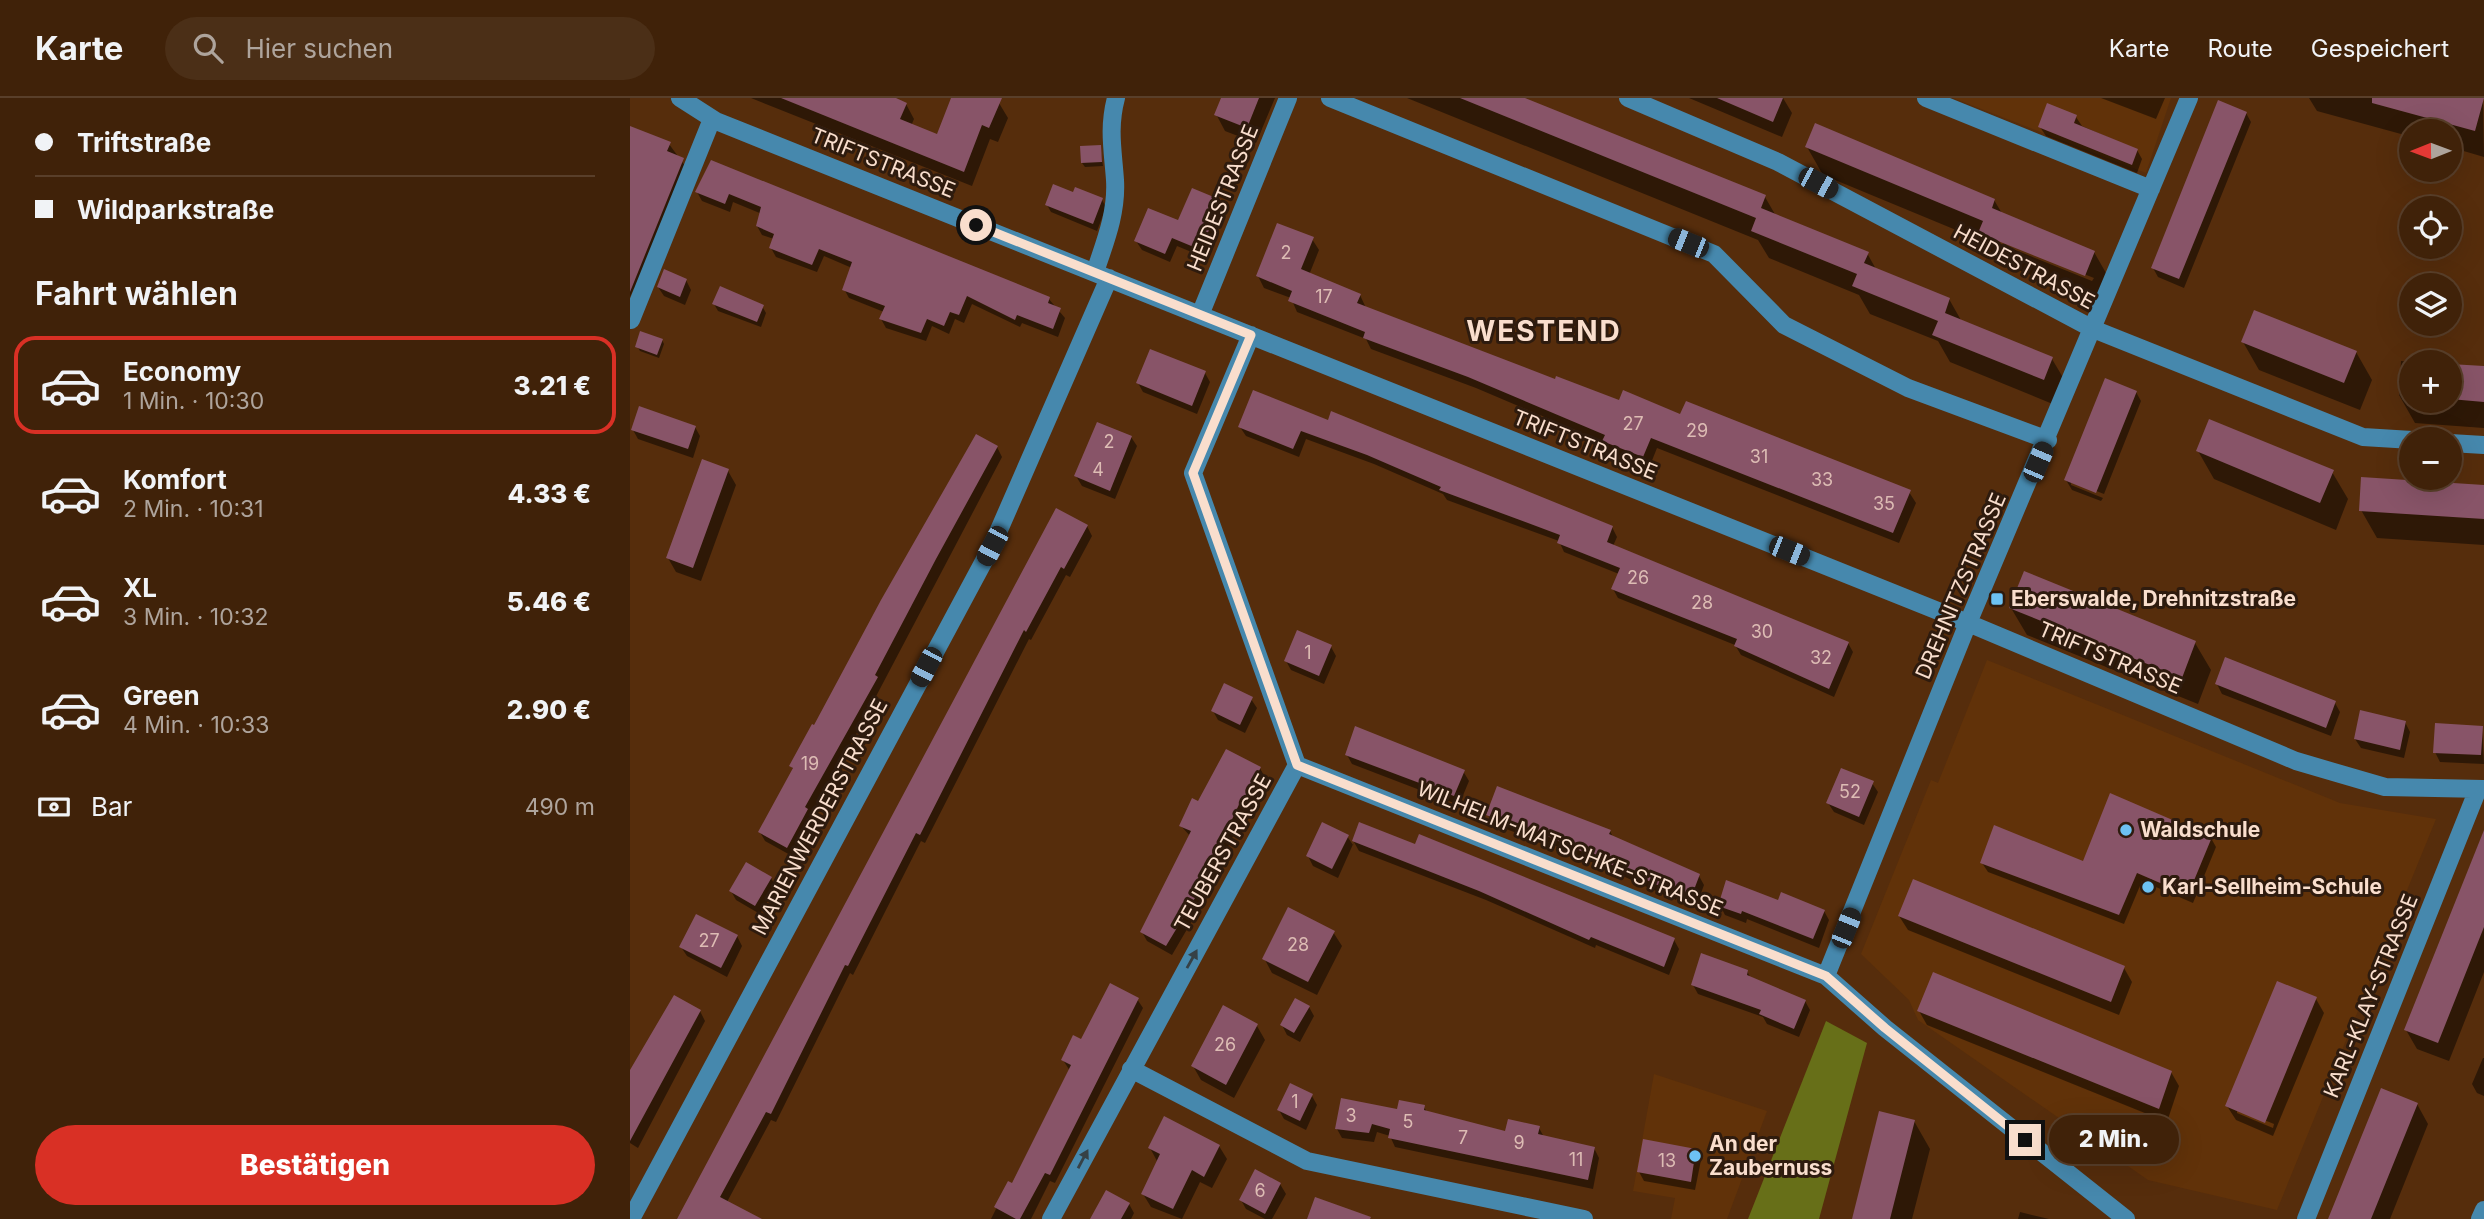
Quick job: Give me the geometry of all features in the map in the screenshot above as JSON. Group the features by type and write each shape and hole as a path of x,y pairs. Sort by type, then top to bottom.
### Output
{"street":[{"name":"TRIFTSTRASSE","path":"680,98 712,119 1968,623 2296,761 2385,787 2481,789"},
{"name":"MARIENWERDERSTRASSE","path":"631,1219 992,546 1102,275 1114,206 1115,181 1109,134 1116,98"},
{"name":"HEIDESTRASSE","path":"1200,315 1288,98"},
{"path":"1330,98 1714,254 1784,325 1908,388 2048,440"},
{"name":"HEIDESTRASSE","path":"1628,98 1778,162 2092,329 2363,437 2399,439"},
{"path":"1926,98 2151,189"},
{"name":"DREHNITZSTRASSE","path":"1826,976 1968,623 2048,440 2189,98"},
{"path":"635,322 712,119"},
{"name":"TEUBERSTRASSE","path":"1051,1219 1297,765 1193,473 1251,335"},
{"path":"2462,444 2484,445"},
{"name":"WILHELM-MATSCHKE-STRASSE","path":"1297,765 1826,976 1885,1028 2126,1219"},
{"name":"KARL-KLAY-STRASSE","path":"2306,1219 2481,789"},
{"path":"1131,1069 1307,1161 1584,1219"},
{"path":"2480,1219 2484,1210"}],"shaded area":[{"path":"1953,98 2171,98 2146,173"},
{"name":"Karl-Sellheim-Schule","path":"1987,660 2340,803 2436,819 2277,1210 2148,1180 1918,1020 1909,1000 1861,954 1931,780 1938,783"},
{"name":"An der Zaubernuss","path":"1654,1074 1767,1111 1727,1219 1671,1219 1675,1198 1633,1191"}],"green space":[{"path":"1826,1021 1867,1043 1819,1219 1748,1219"}],"building":[{"path":"781,98 896,98 907,103 900,119 937,134 951,98 1002,98 989,128 982,125 964,172"},
{"path":"1221,98 1259,98 1247,128 1214,115"},
{"path":"1460,98 1525,98 1766,195 1761,208 1869,252 1864,263 1950,298 1945,313 2053,357 2044,380 1932,335 1938,321 1852,286 1857,274 1751,231 1756,218"},
{"path":"1717,98 1783,98 1773,122"},
{"path":"2372,98 2484,98 2475,131 2462,127 2462,119 2431,119 2372,103"},
{"path":"2218,100 2247,112 2179,279 2151,268"},
{"path":"2047,103 2077,115 2074,123 2138,149 2132,165 2038,127"},
{"path":"1815,123 1995,199 1992,208 2095,251 2085,276 1978,233 1983,221 1805,147"},
{"path":"630,126 671,142 667,151 684,158 630,292"},
{"path":"1101,145 1102,162 1081,163 1080,146"},
{"path":"711,160 1050,297 1048,303 1061,308 1053,329 1017,315 1015,320 967,296 959,315 950,312 944,326 927,319 921,333 879,319 885,306 842,290 852,262 819,249 812,265 769,248 774,234 756,226 761,207 729,194 725,204 695,192"},
{"path":"1053,184 1073,192 1075,187 1103,198 1093,224 1045,205"},
{"path":"1192,188 1221,200 1201,250 1172,238 1165,254 1134,241 1148,208 1178,220"},
{"path":"1277,223 1314,237 1301,269 1361,294 1357,303 1555,379 1556,376 1619,400 1623,390 1680,414 1686,401 1911,490 1893,533 1651,438 1643,457 1602,441 1605,435 1468,377 1363,338 1365,332 1288,301 1292,291 1256,276"},
{"path":"664,269 687,279 680,297 657,287"},
{"path":"720,286 764,305 757,322 712,304"},
{"path":"2254,310 2357,351 2344,383 2241,342"},
{"path":"640,331 663,339 657,355 635,347"},
{"path":"1150,349 1206,371 1192,406 1136,383"},
{"path":"2462,365 2484,366 2484,402 2462,400"},
{"path":"2105,378 2137,391 2096,493 2064,480"},
{"path":"1253,390 1328,420 1331,411 1613,526 1607,542 1849,642 1829,689 1734,646 1737,639 1611,589 1620,568 1557,543 1560,535 1439,490 1441,487 1367,455 1301,431 1293,449 1238,427"},
{"path":"639,406 696,426 688,449 631,430"},
{"path":"2209,419 2334,470 2320,503 2196,451"},
{"path":"1097,422 1132,436 1110,491 1074,476"},
{"path":"976,434 998,446 875,675 878,677 805,807 808,809 787,848 758,832 793,768 789,766 812,724 814,725 881,600"},
{"path":"702,459 729,469 693,568 666,558"},
{"path":"2361,477 2399,479 2399,490 2462,490 2462,484 2484,485 2484,519 2359,511"},
{"path":"1056,508 1088,525 1064,569 1061,567 1026,632 1024,630 920,835 916,833 848,966 845,965 771,1114 766,1112 720,1197 762,1219 677,1219"},
{"path":"2024,571 2196,641 2182,678 2009,608"},
{"path":"1297,630 1332,645 1319,676 1284,661"},
{"path":"2225,657 2336,701 2326,728 2215,684"},
{"path":"1224,683 1253,697 1240,725 1211,711"},
{"path":"2360,710 2406,721 2400,750 2354,739"},
{"path":"2435,723 2483,726 2481,755 2433,753"},
{"path":"1355,726 1465,770 1454,796 1345,755"},
{"path":"1226,749 1261,767 1246,797 1243,796 1195,898 1166,946 1140,932 1191,831 1179,826 1192,798 1198,801"},
{"path":"1841,768 1874,781 1859,817 1826,803"},
{"path":"1497,786 1611,830 1609,834 1700,874 1692,895 1673,888 1671,891 1529,828 1528,831 1486,815"},
{"path":"2110,793 2212,837 2188,895 2137,873 2119,915 1980,863 1994,825 2083,861"},
{"path":"1322,822 1349,835 1332,869 1306,856"},
{"path":"1359,822 1415,844 1419,834 1675,938 1664,967 1591,937 1589,940 1479,891 1352,841"},
{"path":"2484,830 2484,927 2438,1043 2404,1030"},
{"path":"746,862 772,877 755,906 729,891"},
{"path":"1913,879 2125,966 2111,1002 1898,916"},
{"path":"1726,880 1778,900 1781,892 1825,910 1813,939 1742,911 1741,914 1718,906"},
{"path":"1288,907 1335,931 1308,982 1262,959"},
{"path":"696,914 738,935 721,968 679,947"},
{"path":"1701,953 1748,970 1747,975 1806,1000 1794,1029 1759,1014 1761,1010 1691,985"},
{"path":"1933,972 2172,1071 2159,1109 1917,1011"},
{"path":"2277,981 2317,997 2265,1123 2225,1106"},
{"path":"1110,983 1139,998 1050,1175 1045,1173 1020,1219 1016,1219 994,1207 1008,1181 1012,1183 1071,1065 1061,1060 1073,1035 1081,1039"},
{"path":"674,995 701,1010 630,1141 630,1070"},
{"path":"1295,998 1310,1006 1294,1033 1280,1025"},
{"path":"1223,1005 1258,1024 1226,1085 1191,1066"},
{"path":"1290,1083 1313,1094 1300,1121 1277,1110"},
{"path":"2381,1088 2418,1103 2371,1219 2328,1219"},
{"path":"1341,1098 1397,1109 1399,1100 1425,1105 1424,1110 1505,1131 1508,1119 1540,1126 1538,1134 1595,1147 1588,1180 1388,1138 1390,1129 1372,1124 1369,1133 1335,1129"},
{"path":"1879,1111 1915,1120 1890,1219 1852,1219"},
{"path":"1164,1116 1220,1145 1204,1177 1192,1170 1173,1209 1141,1194 1160,1154 1148,1148"},
{"path":"1643,1139 1696,1149 1691,1182 1637,1172"},
{"path":"1255,1169 1281,1183 1265,1214 1239,1200"},
{"path":"1106,1190 1130,1203 1121,1219 1090,1219"},
{"path":"1315,1197 1371,1217 1307,1219"}],"place":[{"name":"Eberswalde, Drehnitzstraße","path":"1997,599"},
{"name":"Waldschule","path":"2126,830"},
{"name":"Karl-Sellheim-Schule","path":"2148,887"},
{"name":"An der Zaubernuss","path":"1695,1156"}],"district":[{"name":"WESTEND","path":"1544,331"}],"route":[{"path":"976,225 1251,335 1193,473 1297,765 1826,976 1885,1028 2025,1140"}]}
